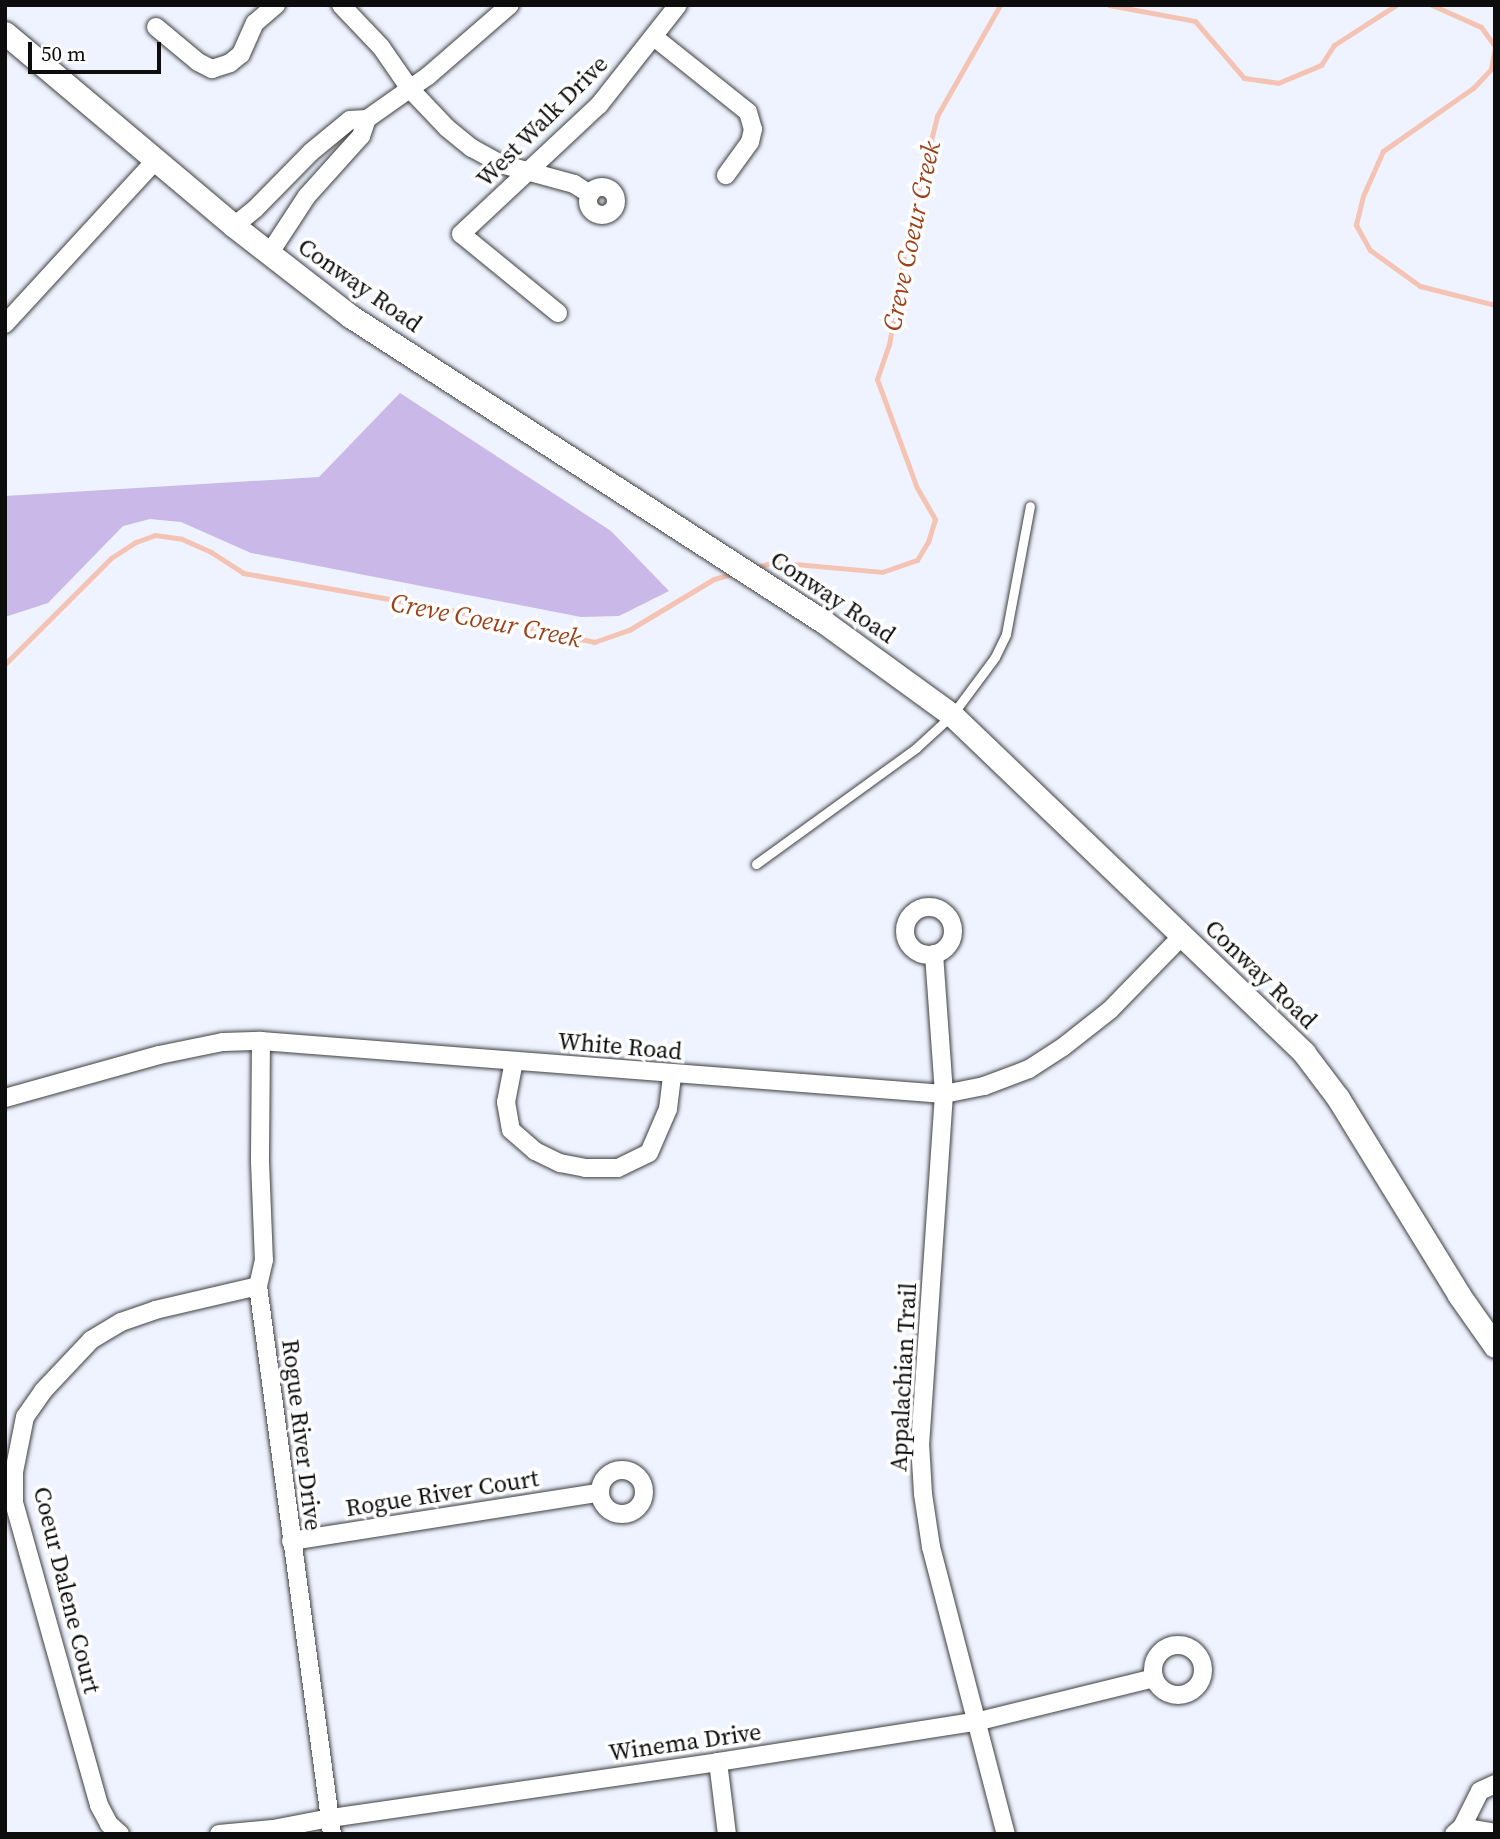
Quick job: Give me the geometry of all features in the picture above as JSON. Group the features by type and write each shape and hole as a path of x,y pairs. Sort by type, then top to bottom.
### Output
{"street":[{"path":"156,27 198,62 212,69 230,63 241,54 255,23 276,5"},
{"path":"341,5 381,47 410,89 447,128 472,148 527,173 574,184 590,194"},
{"path":"234,226 349,120 367,119 410,89 510,5"},
{"name":"West Walk Drive","path":"558,313 461,234 607,96 678,5"},
{"name":"Conway Road","path":"5,33 234,226 350,316 661,513 824,622 952,715 1304,1053 1338,1098 1495,1346"},
{"path":"653,37 748,112 753,129 750,142 726,175"},
{"path":"269,254 307,196 362,136 367,119"},
{"path":"5,324 156,160"},
{"name":"White Road","path":"5,1098 159,1055 223,1042 261,1041 414,1051 672,1075 944,1094 984,1086 1028,1069 1063,1046 1110,1010 1183,935"},
{"name":"Appalachian Trail","path":"934,954 944,1094 920,1443 923,1494 931,1547 979,1721 1006,1834"},
{"name":"Rogue River Drive","path":"261,1041 260,1162 264,1260 258,1286 331,1826"},
{"path":"514,1062 506,1102 511,1130 534,1150 561,1163 585,1168 618,1168 649,1153 668,1109 672,1075"},
{"name":"Coeur Dalene Court","path":"120,1834 109,1824 99,1805 14,1502 14,1472 25,1417 43,1391 91,1340 121,1322 155,1310 258,1286"},
{"name":"Rogue River Court","path":"291,1541 599,1493"},
{"name":"Winema Drive","path":"219,1834 331,1826 979,1721 1154,1678"},
{"path":"718,1762 727,1834"},
{"path":"1495,1784 1480,1791 1458,1830 1495,1833"}],"lane":[{"path":"756,864 916,748 952,715 995,657 1006,634 1030,506"}],"shaded area":[{"path":"400,393 611,531 669,591 619,616 581,617 251,553 181,522 150,519 123,526 48,603 5,617 5,496 319,477"}],"waterway":[{"name":"Creve Coeur Creek","path":"755,568 773,562 882,572 917,560 928,542 935,519 917,488 877,379 889,345 908,231 937,116 1000,5"},
{"name":"Creve Coeur Creek","path":"1109,5 1195,21 1244,78 1278,83 1321,65 1334,45 1396,5"},
{"name":"Creve Coeur Creek","path":"1432,5 1481,27 1495,46"},
{"name":"Creve Coeur Creek","path":"1495,48 1491,69 1473,88 1383,151 1363,196 1356,225 1370,250 1420,286 1495,305"},
{"name":"Creve Coeur Creek","path":"5,664 111,558 136,542 155,535 182,539 211,552 243,573 450,610 594,642 629,630 714,579 735,573"}]}
